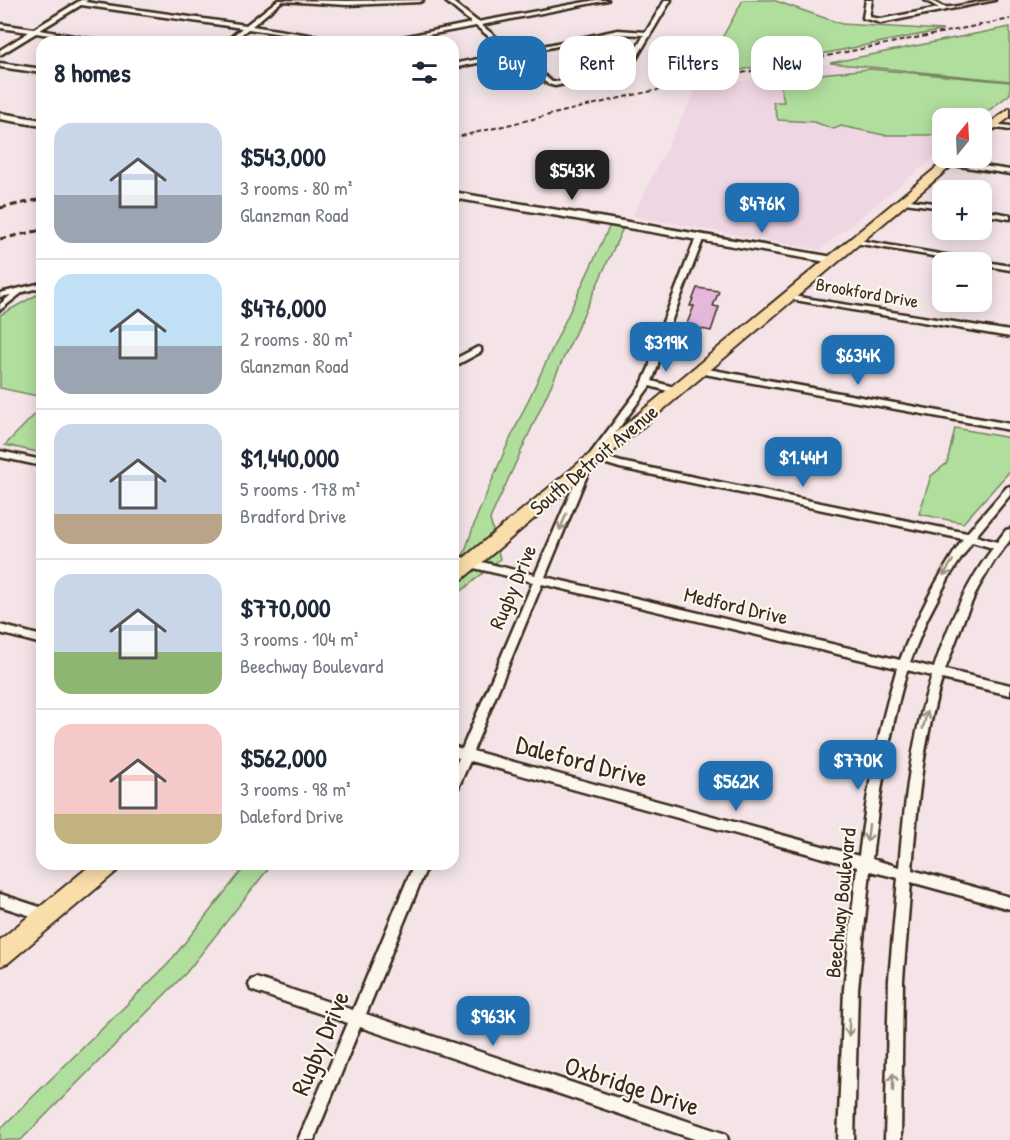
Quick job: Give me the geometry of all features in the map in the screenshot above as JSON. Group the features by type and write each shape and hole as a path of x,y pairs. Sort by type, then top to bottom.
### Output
{"main road":[{"path":"992,126 1010,111"},
{"name":"South Detroit Avenue","path":"459,572 943,168"},
{"path":"0,955 102,870"}],"street":[{"path":"236,36 282,0 356,3 420,0"},
{"path":"447,0 492,36"},
{"path":"413,36 605,0"},
{"path":"547,81 555,84 623,70 630,64 668,0"},
{"path":"869,0 866,18 881,21 992,0"},
{"path":"928,0 944,9"},
{"path":"0,53 82,2 305,36"},
{"path":"0,26 66,36"},
{"path":"547,46 618,32 648,34"},
{"path":"459,65 477,61"},
{"path":"0,65 36,70"},
{"path":"0,116 36,122"},
{"path":"992,126 1010,128"},
{"path":"991,168 1010,172"},
{"path":"459,197 832,261"},
{"path":"905,201 932,205"},
{"path":"992,214 1010,217"},
{"name":"Rugby Drive","path":"460,753 591,463 647,382 660,340 700,237"},
{"path":"855,241 932,254"},
{"path":"992,265 1010,268"},
{"path":"0,295 36,286"},
{"path":"0,308 21,290"},
{"name":"Brookford Drive","path":"789,297 1010,334"},
{"path":"459,361 478,350"},
{"path":"702,371 1010,427"},
{"path":"647,382 678,391"},
{"path":"0,454 36,462"},
{"path":"591,463 620,465 969,537 1000,547"},
{"name":"Beechway Boulevard","path":"846,1140 851,987 878,762 887,715 903,665 942,578 969,537 1010,489"},
{"path":"893,1140 896,979 918,752 938,673 973,591 1010,534"},
{"name":"Medford Drive","path":"459,560 1010,690"},
{"path":"0,629 36,638"},
{"name":"Daleford Drive","path":"460,753 1010,903"},
{"name":"Rugby Drive","path":"306,1140 418,870"},
{"path":"0,900 48,915"},
{"name":"Oxbridge Drive","path":"256,985 720,1140"}],"shaded area":[{"path":"830,63 1010,81 1010,96 992,110 992,108 932,108 932,159 820,250 633,216 695,91 739,90 739,82 751,79 751,90 823,90 823,64"}],"green space":[{"path":"743,0 773,0 842,24 943,30 823,54 823,36 751,36 751,68 739,70 739,36 723,36"},
{"path":"1010,27 1010,81 830,63"},
{"path":"870,69 1010,82 1010,94 992,108 932,108 932,135 884,135 841,126 834,129 814,122 778,120 773,102 784,102 781,90 823,90 823,74"},
{"path":"610,225 623,228 490,519 500,559 459,593 459,568 477,516 505,450"},
{"path":"36,295 36,396 0,388 0,315"},
{"path":"36,413 36,452 5,445"},
{"path":"955,428 1010,438 1010,471 963,523 919,514 931,476 947,463"},
{"path":"242,870 267,870 186,973 21,1140 0,1140 0,1129 168,964"}],"building":[{"path":"697,288 719,291 713,306 719,307 711,331 686,326 694,306 690,306"}],"railway":[{"path":"459,137 633,95 1010,19"},
{"path":"0,208 36,200"},
{"path":"0,239 36,231"}]}
